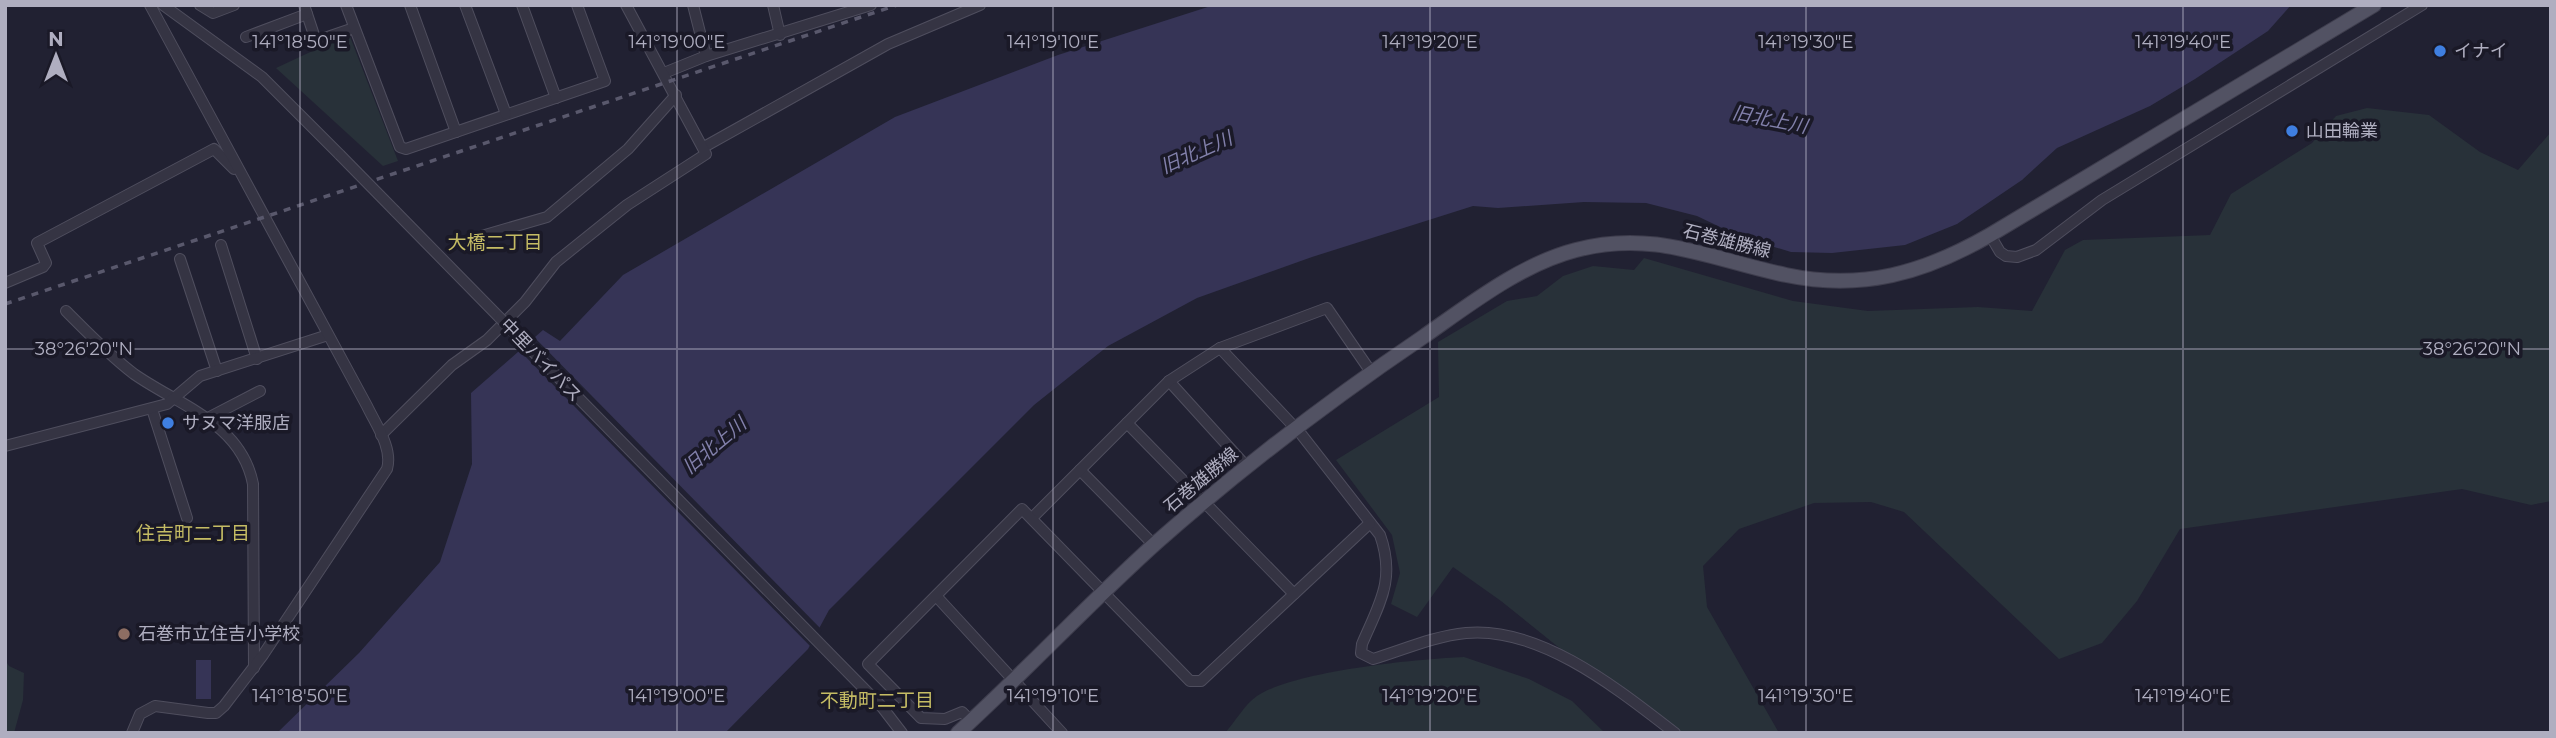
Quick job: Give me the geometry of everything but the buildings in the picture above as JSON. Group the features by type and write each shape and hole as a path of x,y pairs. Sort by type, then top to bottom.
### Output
{"main road":[{"name":"石巻雄勝線","path":"958,733 1154,545 1294,429 1371,372 1504,284 1551,259 1576,250 1621,244 1661,245 1699,251 1783,275 1809,279 1869,280 1927,268 1990,235 2374,5"}],"street":[{"path":"132,733 140,714 155,706 216,713 250,673 390,461 381,435 150,5"},
{"name":"中里バイパス","path":"163,5 262,77 882,708 902,733"},
{"path":"200,5 213,13 233,5"},
{"path":"346,5 400,147 406,149 605,81 577,5"},
{"path":"410,5 456,132"},
{"path":"465,5 506,114"},
{"path":"522,5 556,97"},
{"path":"381,435 452,365 487,340 525,302 556,262 627,205 706,154 626,5"},
{"path":"693,5 706,56"},
{"path":"773,5 780,35"},
{"path":"664,73 706,56 871,5"},
{"path":"704,147 888,44 980,5"},
{"path":"1990,235 2000,252 2006,256 2017,257 2036,250 2102,200 2422,5"},
{"path":"246,37 306,10 316,41 354,27"},
{"path":"468,240 547,218 628,149 676,95"},
{"path":"5,283 43,267 46,263 37,243 214,149 243,179"},
{"path":"221,245 257,359"},
{"path":"180,259 217,371"},
{"path":"1032,518 1169,381 1220,348 1327,308 1371,372"},
{"path":"66,311 135,374 206,419 241,450 253,484 250,673"},
{"path":"6,445 152,409 175,398 191,382 217,371 328,335"},
{"path":"1220,348 1294,429 1380,536 1386,554 1388,577 1362,644 1365,658 1373,659 1449,635 1494,634 1539,647 1606,680 1675,733"},
{"path":"1169,381 1247,467"},
{"path":"206,419 260,390"},
{"path":"152,409 187,518"},
{"path":"1127,423 1202,503 1294,594"},
{"path":"1080,470 1154,545"},
{"path":"971,721 962,712 945,719 921,718 868,664 1022,509 1104,594 1195,682 1201,681 1370,523"},
{"path":"937,597 1062,733"}],"shaded area":[{"path":"349,34 398,161 383,166 276,68"},
{"path":"2367,108 2429,115 2480,152 2518,170 2551,132 2551,501 2531,505 2462,489 2180,529 2137,601 2102,643 2059,659 1904,512 1871,502 1814,503 1739,529 1703,566 1707,607 1779,733 1665,733 1501,601 1453,567 1417,617 1391,604 1400,573 1392,535 1336,460 1439,397 1438,342 1507,301 1537,296 1563,276 1593,266 1634,270 1644,258 1793,301 1868,311 1978,307 2032,311 2065,250 2083,240 2210,235 2231,194 2312,143 2336,116"},
{"path":"1464,657 1529,679 1572,701 1605,733 1225,733 1253,699 1275,687 1357,668"},
{"path":"5,660 9,666 24,673 23,700 14,733 5,733"}],"water":[{"name":"旧北上川","path":"1214,5 2291,5 2268,31 2195,79 2150,106 2057,148 2022,180 1957,224 1905,245 1832,253 1791,252 1741,237 1697,216 1646,203 1584,202 1498,208 1473,206 1312,257 1197,298 1108,346 1034,405 829,610 808,649 725,733 277,733 359,653 440,562 472,464 471,393 543,330 560,341 623,275 895,117 1058,55"},
{"path":"196,660 211,660 211,699 196,699"}],"pier":[{"path":"532,335 822,630 812,648 517,348"}],"railway":[{"path":"5,304 897,5"}],"place":[{"name":"イナイ","path":"2440,51"},
{"name":"山田輪業","path":"2292,131"},
{"name":"サヌマ洋服店","path":"168,423"},
{"name":"石巻市立住吉小学校","path":"124,634"}],"district":[{"name":"大橋二丁目","path":"495,242"},
{"name":"住吉町二丁目","path":"193,533"},
{"name":"不動町二丁目","path":"877,700"}]}
